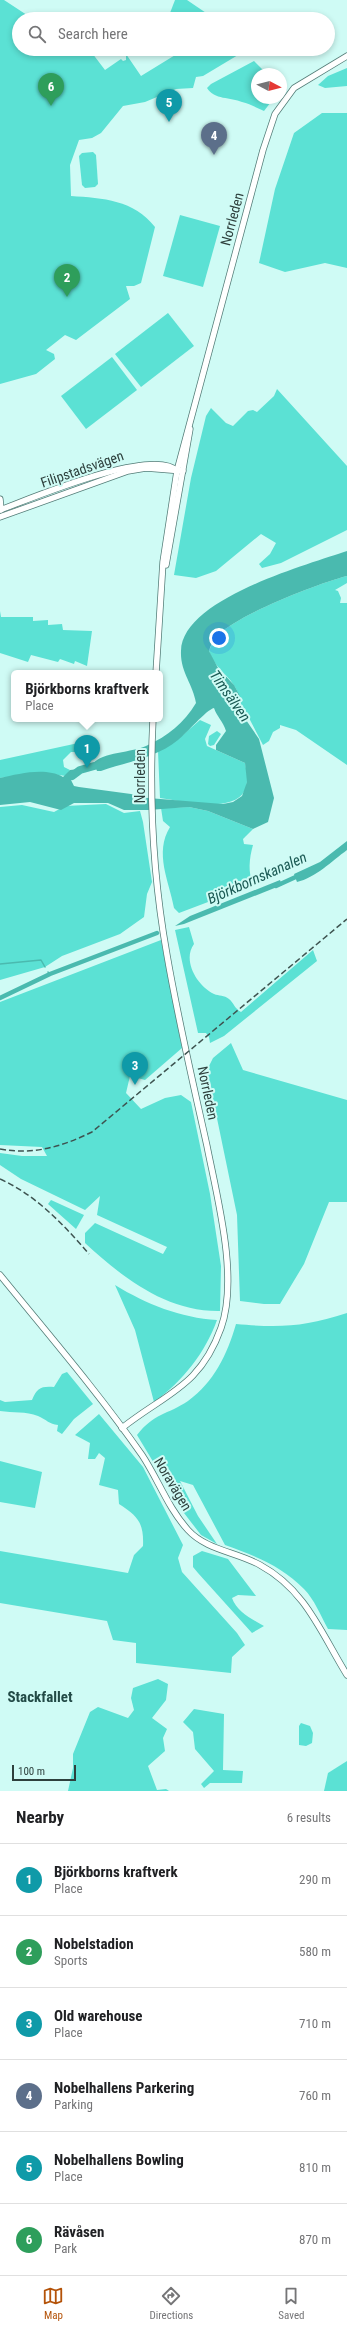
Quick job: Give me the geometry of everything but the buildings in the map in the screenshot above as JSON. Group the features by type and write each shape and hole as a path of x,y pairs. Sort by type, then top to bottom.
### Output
{"street":[{"name":"Norrleden","path":"156,670 163,562 180,471 191,423 263,150 272,123 294,88 347,56"},
{"name":"Filipstadsvägen","path":"1,512 128,471 146,468 180,471"},
{"path":"0,499 2,505 1,512"},
{"name":"Norrleden","path":"122,1428 179,1390 201,1368 213,1349 222,1325 227,1293 226,1258 222,1219 183,1036 163,929 155,871 151,793 153,722"},
{"name":"Noravägen","path":"0,1275 79,1372 122,1428 142,1456 184,1525 196,1537 210,1545 272,1572 298,1594 347,1675"}],"shaded area":[{"path":"0,0 4,0 22,12 12,12 12,56 94,56 105,70 121,59 123,61 126,60 126,56 127,56 141,76 174,56 236,56 203,76 196,77 193,88 176,89 145,102 123,106 101,133 92,138 79,140 70,165 71,196 95,198 117,202 128,206 147,218 155,227 141,283 134,286 126,286 130,299 76,340 65,335 46,350 54,354 55,359 36,374 0,384"},
{"path":"175,0 187,0 205,12 170,12"},
{"path":"254,61 261,68 251,68 251,104 269,104 264,111 238,100 214,95 207,88 211,84"},
{"path":"347,68 347,86 325,88 318,85 328,76"},
{"path":"322,113 347,113 347,268 325,263 285,272 259,263 275,189 294,133"},
{"path":"93,152 96,155 98,184 95,187 85,188 82,185 79,156 82,153"},
{"path":"180,215 220,226 203,287 163,276"},
{"path":"168,313 194,346 141,387 115,354"},
{"path":"112,357 137,390 86,429 61,396"},
{"path":"277,389 347,466 347,530 281,563 262,568 259,564 270,554 276,543 261,534 216,571 196,578 174,575 191,478 206,416 211,408 226,423 233,426 248,411 253,410 257,412 274,396"},
{"path":"347,576 347,583 335,590 338,591 341,598 340,603 347,603 347,765 296,730 280,725 280,728 273,732 269,741 263,745 249,718 244,717 235,687 215,663 209,651 218,635 243,618 298,593"},
{"path":"0,611 1,617 33,617 33,621 48,620 48,625 62,624 63,630 92,631 87,666 75,661 74,664 60,659 58,662 31,655 28,662 0,653"},
{"path":"200,720 211,725 205,739 207,746 245,763 247,782 243,793 235,800 211,804 160,798 158,751 177,740"},
{"path":"217,731 221,734 214,745 210,746 208,744 209,736"},
{"path":"83,742 87,757 83,758 77,752 71,752 63,760 64,767 70,770 66,776 43,773 0,778 0,760"},
{"path":"106,804 124,813 140,811 152,882 147,894 144,917 120,934 62,956 45,967 0,980 0,807 22,805 54,812 65,806"},
{"path":"189,807 208,811 253,829 243,839 244,844 253,845 250,875 253,885 179,913 174,908 164,867 163,847 165,837 170,827 163,821 161,808"},
{"path":"189,927 194,944 190,957 191,965 197,979 214,994 229,999 241,1012 313,950 317,961 224,1036 210,1043 209,1037 206,1033 198,1033 175,930"},
{"path":"161,940 182,1048 145,1080 130,1076 126,1093 141,1109 165,1098 181,1095 191,1102 210,1194 221,1266 220,1311 200,1310 181,1306 163,1299 130,1280 85,1243 85,1233 95,1223 163,1254 167,1247 97,1215 100,1196 85,1210 21,1179 0,1165 0,1153 22,1156 47,1156 42,1147 0,1145 0,1002"},
{"path":"231,1043 243,1070 347,1100 347,1202 329,1202 304,1264 280,1304 240,1301 237,1215 207,1070 213,1058"},
{"path":"51,1200 84,1215 76,1229 48,1204"},
{"path":"115,1285 151,1304 164,1309 204,1319 217,1320 206,1344 192,1366 165,1394 154,1402 135,1330"},
{"path":"347,1313 347,1630 328,1629 308,1593 286,1574 267,1562 225,1545 193,1485 180,1481 198,1516 217,1544 201,1535 184,1513 137,1435 149,1422 180,1406 197,1394 212,1376 224,1357 236,1324 279,1326 305,1324"},
{"path":"67,1372 93,1404 74,1419 62,1434 57,1431 58,1425 50,1423 33,1414 0,1411 0,1400 5,1402 32,1400 38,1390 46,1387 54,1387 62,1374"},
{"path":"99,1414 143,1467 183,1545 178,1558 182,1572 237,1633 245,1645 232,1657 231,1673 136,1663 136,1643 113,1640 107,1621 0,1603 0,1551 128,1573 134,1555 143,1546 141,1526 131,1512 119,1504 118,1490 99,1485 105,1458 99,1453 95,1459 88,1459 90,1443 75,1435"},
{"path":"0,1461 42,1472 35,1508 0,1502"},
{"path":"202,1551 228,1559 256,1596 238,1595 232,1598 234,1603 245,1615 264,1626 252,1633 193,1567 193,1556"},
{"path":"158,1679 168,1684 166,1700 152,1718 167,1729 163,1738 165,1751 148,1766 157,1790 166,1789 169,1791 68,1791 73,1768 73,1754 90,1712 98,1707 128,1718 134,1710 131,1698 133,1688"},
{"path":"194,1709 224,1714 223,1770 243,1771 242,1783 210,1783 204,1788 201,1784 214,1771 195,1749 193,1732 183,1722"},
{"path":"301,1723 310,1726 313,1733 312,1743 306,1746 299,1745 299,1726"},
{"path":"347,1761 347,1791 324,1791 328,1773"}],"water":[{"name":"Timsälven","path":"347,551 347,576 298,593 243,618 218,635 209,651 218,668 234,685 240,696 239,705 244,717 259,739 274,798 268,822 253,829 208,811 189,807 124,810 108,803 74,803 61,810 30,802 0,805 0,778 32,772 48,772 63,777 70,770 79,769 80,772 71,780 74,786 79,787 131,794 148,798 223,804 233,802 242,796 247,782 245,763 216,750 216,745 226,731 214,708 206,713 178,740 160,751 141,759 101,771 97,771 94,763 103,757 141,748 154,742 175,728 186,717 196,703 182,665 181,651 187,632 202,615 223,600 249,587 304,565"},
{"path":"347,841 347,850 317,873 297,882 294,874 320,862"},
{"path":"280,880 282,885 184,924 175,926 190,916"}],"waterway":[{"path":"72,776 80,770 105,763"},
{"name":"Björkbornskanalen","path":"276,886 300,875"},
{"name":"Björkbornskanalen","path":"0,998 50,974 157,933"},
{"path":"0,964 41,960 45,967"}],"railway":[{"path":"0,1149 24,1151 58,1146 92,1132 347,919"},
{"path":"0,1179 26,1193 49,1212 70,1232 89,1254"}],"place":[{"name":"Rävåsen","path":"51,106"},
{"name":"Nobelhallens Bowling","path":"169,122"},
{"name":"Nobelhallens Parkering","path":"214,155"},
{"name":"Nobelstadion","path":"67,297"},
{"name":"Björkborns kraftverk","path":"87,768"},
{"name":"Old warehouse","path":"135,1085"}],"district":[{"name":"Stackfallet","path":"40,1697"}]}
